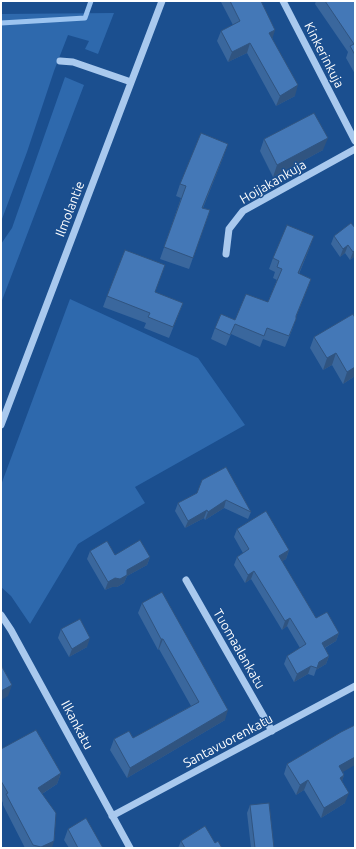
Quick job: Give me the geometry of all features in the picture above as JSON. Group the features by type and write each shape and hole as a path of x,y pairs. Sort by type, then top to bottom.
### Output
{"street":[{"name":"Ilmolantie","path":"1,425 162,1"},
{"name":"Kinkerinkuja","path":"283,1 355,141"},
{"path":"60,61 73,62 131,82"},
{"name":"Hoijakankuja","path":"226,254 229,229 243,211 355,148"},
{"name":"Tuomaalankatu","path":"186,580 272,731"},
{"name":"Ilkankatu","path":"1,615 11,630 130,848"},
{"name":"Santavuorenkatu","path":"112,816 355,686"}],"shaded area":[{"path":"114,13 98,54 85,49 89,41 68,35 2,219 1,243 1,14"},
{"path":"65,77 84,85 1,303 1,244 12,228"},
{"path":"70,299 198,358 245,425 135,487 145,503 78,544 30,624 11,596 1,587 1,485"}],"building":[{"path":"230,1 261,1 275,30 269,33 298,85 280,96 250,43 232,52 221,31 240,21"},
{"path":"325,1 355,1 355,55 350,46 354,44"},
{"path":"314,113 328,138 277,165 264,139"},
{"path":"201,133 228,144 202,208 210,210 193,258 164,247 186,186 180,184"},
{"path":"351,223 355,228 355,250 353,252 348,245 343,249 334,236"},
{"path":"287,225 314,236 298,273 311,279 289,336 267,328 264,336 235,324 230,335 215,328 221,314 235,320 246,294 268,302 282,269 277,267 279,261 273,258"},
{"path":"125,250 165,265 155,292 183,303 173,327 148,317 150,313 107,296"},
{"path":"353,314 355,318 355,367 347,372 336,353 327,358 314,337"},
{"path":"226,467 251,512 226,500 208,512 207,510 188,521 178,503 197,493 202,480"},
{"path":"266,511 289,550 279,556 316,618 327,612 339,633 322,643 329,656 319,662 317,668 311,666 297,674 287,656 306,644 290,618 285,621 254,571 248,575 237,557 249,549 237,529"},
{"path":"140,540 150,557 127,570 127,575 120,579 115,578 108,582 90,551 107,541 115,555"},
{"path":"162,592 228,710 130,768 114,739 129,731 133,738 199,702 163,639 161,639 142,603"},
{"path":"80,619 90,638 72,649 61,629"},
{"path":"1,665 12,685 1,691"},
{"path":"355,725 355,757 339,766 344,775 340,778 349,793 324,808 308,780 300,785 287,764"},
{"path":"36,730 61,773 38,788 56,813 54,841 41,847 33,845 6,794 8,793 1,781 1,749"},
{"path":"269,803 274,848 255,848 250,805"},
{"path":"86,818 103,848 78,848 68,829"},
{"path":"205,826 215,843 218,841 222,848 185,848 181,841"}],"waterway":[{"path":"1,23 85,18 91,1"}]}
